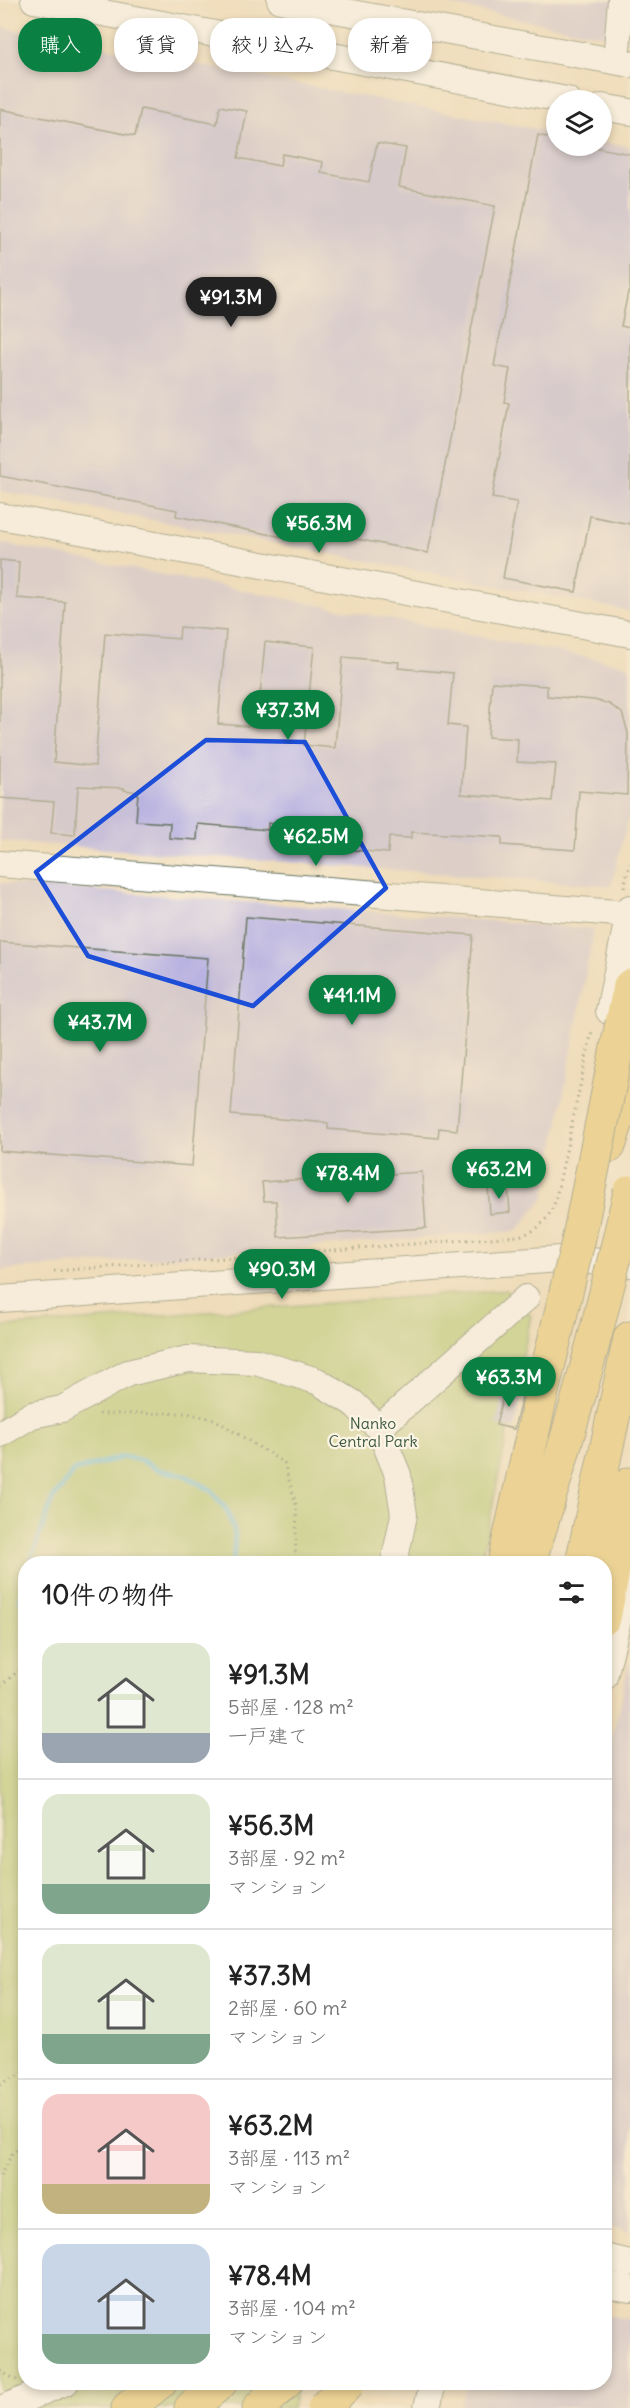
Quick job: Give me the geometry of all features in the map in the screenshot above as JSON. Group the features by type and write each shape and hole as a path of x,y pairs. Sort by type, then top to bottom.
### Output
{"highway":[{"path":"506,1556 538,1409 569,1250 630,987"},
{"path":"569,1250 630,1080"},
{"path":"531,1556 572,1423 630,1192"},
{"path":"548,1556 630,1225"},
{"path":"583,1556 630,1338"},
{"path":"609,1552 630,1384"},
{"path":"609,1552 630,1484"},
{"path":"128,2408 150,2390"},
{"path":"191,2408 212,2390"},
{"path":"259,2408 278,2390"},
{"path":"325,2408 342,2390"}],"street":[{"path":"34,0 546,96"},
{"path":"280,0 623,62 621,0"},
{"path":"612,109 630,112"},
{"path":"0,516 630,634"},
{"path":"0,864 626,912 569,1250 530,1394"},
{"path":"0,1299 569,1250 630,1264"},
{"path":"379,1428 526,1298"},
{"path":"0,1434 32,1415 62,1409 128,1373 188,1359 256,1362 317,1381 354,1403 379,1428 398,1475 404,1515 395,1556"},
{"path":"494,1556 521,1430"},
{"path":"612,1644 630,1571"},
{"path":"612,2259 630,2263"},
{"path":"612,2286 630,2289"},
{"path":"3,2408 47,2390"},
{"path":"325,2408 329,2390"},
{"path":"427,2408 432,2390"}],"path":[{"path":"626,912 630,863"},
{"path":"54,1270 518,1236 531,1233 541,1226 555,1202 593,1029"},
{"path":"62,1409 91,1415 140,1412 186,1413 214,1419 284,1462 297,1508 295,1556"},
{"path":"0,1686 18,1671"},
{"path":"0,2084 18,2076"},
{"path":"0,2176 12,2154 18,2149"}],"highlighted area":[{"path":"206,740 305,742 386,888 253,1006 88,956 36,872"}],"shaded area":[{"path":"425,0 630,0 630,41"},
{"path":"0,27 18,30 18,72 102,72 102,46 114,49 114,72 198,72 198,65 210,67 210,72 236,72 546,131 546,156 612,156 612,144 630,147 630,611 0,491"},
{"path":"0,543 627,665 630,670 630,811 611,886 0,841"},
{"path":"0,883 594,929 545,1196 517,1231 0,1270"},
{"path":"630,1660 630,2232 612,2228 612,1738"},
{"path":"612,2316 630,2320 630,2408 461,2408 465,2390 612,2390"}],"green space":[{"name":"Nanko Central Park","path":"506,1290 531,1316 482,1556 18,1556 18,2390 296,2390 292,2408 0,2408 0,1327"}],"building":[{"path":"220,106 247,111 238,158 280,166 282,154 323,162 321,173 369,182 377,143 406,148 399,187 495,206 428,553 300,528 298,540 176,516 177,510 0,476 0,109 135,136 141,109 217,124"},
{"path":"538,135 546,137 546,156 612,156 612,150 630,154 630,292 628,292 621,326 630,328 630,524 590,516 576,592 503,578 517,502 492,498 509,403 504,402 510,369 494,366"},
{"path":"0,560 19,562 17,598 65,602 54,762 95,766 105,633 179,639 180,627 226,631 218,724 257,727 265,642 314,647 304,745 335,748 343,657 399,662 398,668 453,673 448,725 466,727 461,794 552,801 556,764 517,762 518,739 488,737 492,682 547,686 547,696 594,700 609,704 622,713 628,733 627,795 579,791 575,850 502,845 502,837 411,832 411,838 389,837 388,853 339,849 341,834 268,823 268,830 198,824 197,840 169,838 170,823 136,821 138,792 124,790 124,788 78,786 75,835 51,833 54,802 0,798"},
{"path":"246,917 473,935 457,1130 439,1128 438,1138 328,1129 328,1123 231,1115"},
{"path":"0,942 208,958 192,1166 0,1151"},
{"path":"422,1172 426,1228 278,1237 276,1201 264,1201 262,1182"},
{"path":"508,1185 510,1212 490,1214 488,1187"},
{"path":"505,1387 523,1392 514,1429 496,1425"}],"waterway":[{"path":"32,1556 52,1500 74,1471 123,1457 140,1460 159,1470 184,1475 211,1490 228,1512 235,1534 233,1556"}]}
